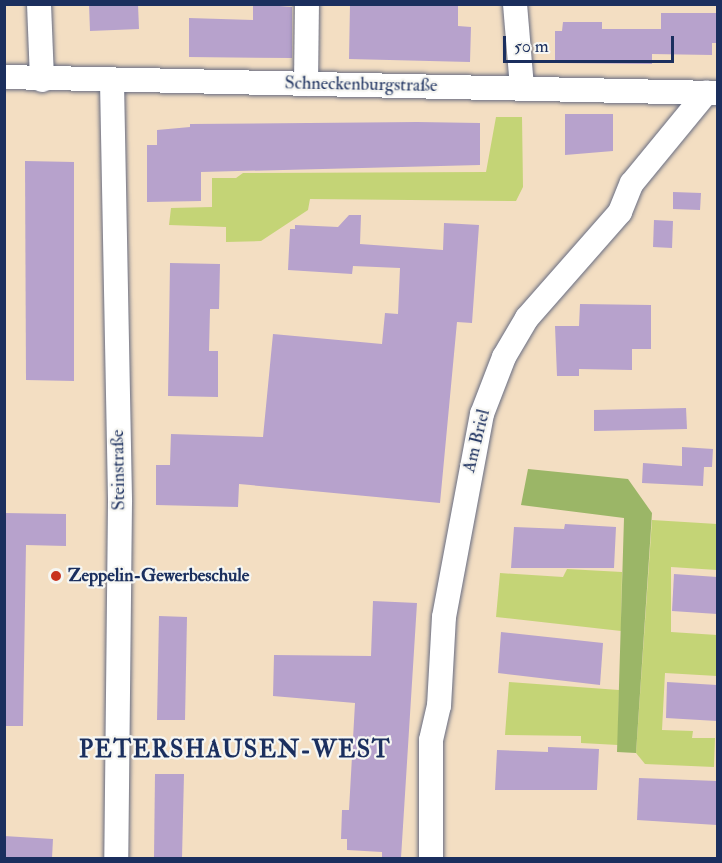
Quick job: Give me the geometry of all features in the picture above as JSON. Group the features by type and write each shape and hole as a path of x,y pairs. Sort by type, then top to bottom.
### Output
{"street":[{"path":"39,4 42,80"},
{"path":"306,84 307,4"},
{"path":"514,4 522,88"},
{"name":"Schneckenburgstraße","path":"4,77 112,82 712,93"},
{"name":"Steinstraße","path":"112,82 120,502 116,858"},
{"name":"Am Briel","path":"431,858 431,740 439,706 444,617 482,414 504,357 527,318 620,212 632,183 712,93"}],"green space":[{"path":"496,117 522,117 523,187 516,201 310,199 308,210 261,241 226,242 226,227 169,225 171,208 212,207 212,178 236,178 243,173 486,172"},
{"path":"528,469 628,479 652,513 636,753 617,752 624,518 521,505"},
{"path":"652,520 717,524 717,570 671,567 671,632 717,635 717,676 665,673 662,730 693,731 692,738 715,738 714,767 645,764 636,753"},
{"path":"567,569 622,572 621,631 496,617 500,573 563,577"},
{"path":"509,682 619,690 618,745 581,743 581,736 505,735"}],"building":[{"path":"89,4 138,4 139,29 90,31"},
{"path":"253,4 292,7 292,58 189,57 189,18 253,20"},
{"path":"350,4 458,4 458,26 471,27 470,62 349,59"},
{"path":"661,13 717,13 717,43 712,43 712,55 652,54 652,64 555,63 555,31 562,31 563,22 602,22 602,29 661,29"},
{"path":"565,114 613,114 613,151 565,155"},
{"path":"480,123 480,165 201,172 201,201 147,202 147,145 157,145 157,130 190,127 190,124"},
{"path":"25,161 74,162 74,381 26,380"},
{"path":"673,192 701,193 700,210 673,209"},
{"path":"349,215 361,215 360,244 443,250 444,223 479,225 472,323 457,322 440,503 239,484 238,507 156,505 156,465 170,465 171,434 263,437 273,334 382,344 385,313 398,314 400,268 353,266 352,274 288,270 290,229 295,229 295,225 338,227"},
{"path":"654,220 673,221 672,248 653,247"},
{"path":"170,263 220,264 219,309 210,309 209,351 218,351 218,397 168,396"},
{"path":"580,304 651,305 651,349 632,349 632,370 579,369 579,376 557,376 555,326 579,326"},
{"path":"686,408 687,429 594,431 594,410"},
{"path":"682,447 713,449 712,467 704,467 703,486 642,483 643,463 682,466"},
{"path":"4,513 66,514 66,546 26,545 23,726 4,726"},
{"path":"565,524 616,527 614,568 511,568 514,527 564,529"},
{"path":"674,574 717,577 717,614 672,611"},
{"path":"373,601 417,603 401,858 382,858 382,852 347,850 347,839 341,839 342,810 349,810 355,703 273,696 274,655 371,656"},
{"path":"159,616 187,617 185,720 157,720"},
{"path":"501,632 603,643 600,685 498,673"},
{"path":"667,682 717,685 717,721 666,718"},
{"path":"548,747 599,749 597,790 495,790 497,750 548,752"},
{"path":"155,774 184,774 182,858 154,858"},
{"path":"639,778 717,781 717,825 637,820"},
{"path":"4,836 53,839 52,858 4,858"}],"place":[{"name":"Zeppelin-Gewerbeschule","path":"56,576"}],"district":[{"name":"PETERSHAUSEN-WEST","path":"235,750"}]}
